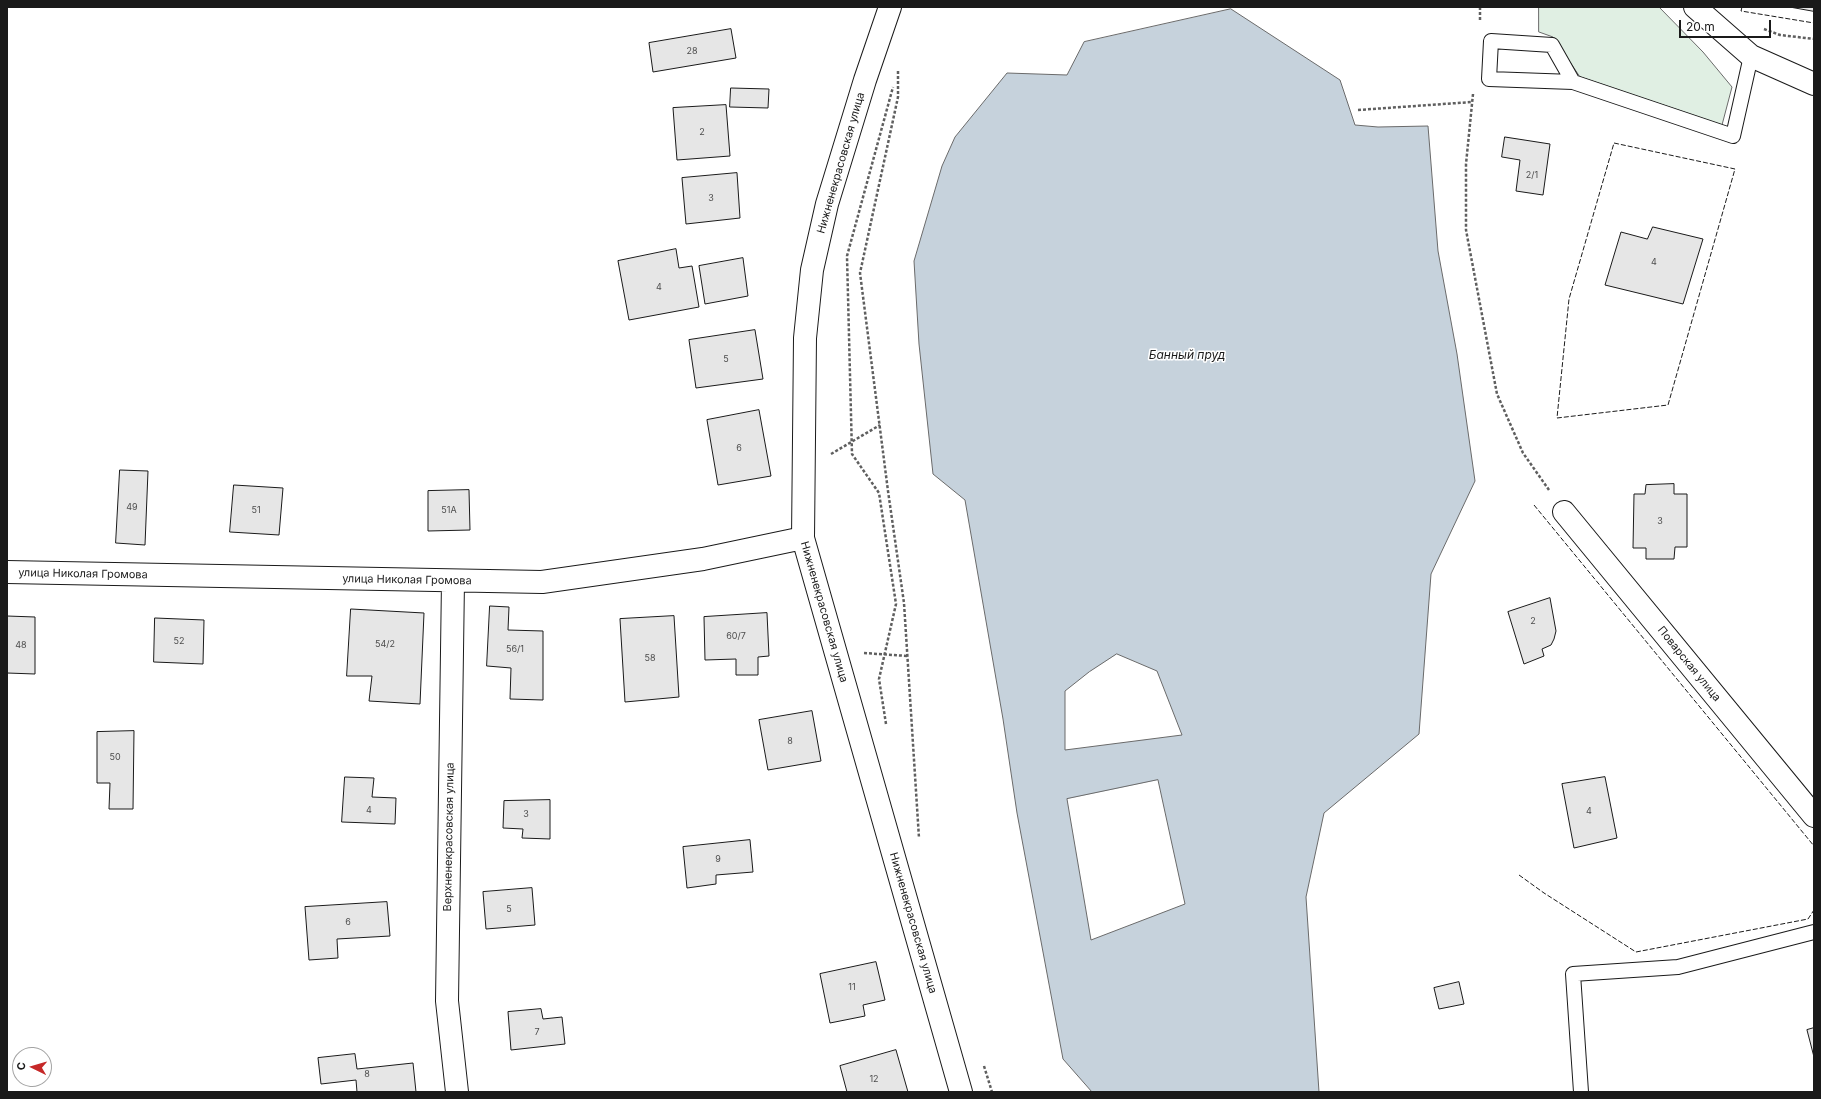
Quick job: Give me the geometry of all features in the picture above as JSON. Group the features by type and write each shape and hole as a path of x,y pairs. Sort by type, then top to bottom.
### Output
{"street":[{"name":"Нижненекрасовская улица","path":"890,7 865,80 827,204 812,270 805,338 802,538 962,1092"},
{"path":"1695,7 1751,56 1814,84"},
{"name":"Поварская улица","path":"1564,512 1814,816"},
{"name":"улица Николая Громова","path":"7,572 542,582 703,559 802,538"},
{"name":"Верхненекрасовская улица","path":"453,581 447,1001 457,1092"}],"lane":[{"path":"1573,82 1552,45 1491,41 1489,79 1573,82 1734,136 1751,56"},
{"path":"1581,1092 1572,974 1678,967 1814,932"}],"path":[{"path":"1480,7 1480,28"},
{"path":"1761,29 1780,35 1814,40"},
{"path":"896,604 879,493 852,454 847,256 898,69 898,98 860,274 904,602 919,839"},
{"path":"1474,87 1466,164 1466,230 1497,394 1523,452 1564,512"},
{"path":"1358,110 1472,102"},
{"path":"803,470 880,425"},
{"path":"835,651 908,656"},
{"path":"983,1061 992,1092"}],"green space":[{"path":"1539,7 1659,7 1703,52 1732,87 1722,125 1580,77 1553,37 1539,32"}],"water":[{"name":"Банный пруд","path":"1231,9 1340,80 1355,125 1378,127 1428,126 1438,251 1457,354 1475,481 1431,574 1419,734 1324,813 1306,897 1319,1092 1092,1092 1063,1059 1017,813 1003,719 965,500 933,474 919,344 914,261 942,166 955,137 1007,73 1067,75 1084,42","holes":["1117,654 1157,671 1182,735 1065,750 1065,691 1089,672","1158,780 1185,904 1091,940 1067,799"]}],"building":[{"path":"1790,7 1814,7 1814,11"},
{"path":"731,29 736,58 653,72 649,43"},
{"path":"731,88 769,89 768,108 730,107"},
{"path":"726,105 730,156 677,160 673,108"},
{"path":"1505,137 1550,144 1543,195 1516,191 1520,160 1502,157"},
{"path":"737,173 740,218 686,224 682,178"},
{"path":"1653,227 1703,239 1683,304 1605,285 1621,232 1647,239"},
{"path":"676,249 679,268 692,266 699,307 629,320 618,261"},
{"path":"743,258 748,296 705,304 699,266"},
{"path":"755,330 763,379 696,388 689,340"},
{"path":"759,410 771,476 718,485 707,420"},
{"path":"120,470 148,471 145,545 116,543"},
{"path":"1674,484 1674,494 1687,494 1687,547 1675,547 1674,559 1646,559 1646,548 1633,548 1634,494 1645,494 1646,485"},
{"path":"234,485 283,488 279,535 230,532"},
{"path":"469,490 470,530 428,531 428,491"},
{"path":"1550,598 1556,631 1554,639 1551,645 1542,649 1544,656 1524,664 1508,612"},
{"path":"490,606 509,607 508,630 543,631 543,700 510,699 511,668 487,666"},
{"path":"351,609 424,613 420,704 369,701 372,676 347,676"},
{"path":"767,613 769,656 758,657 758,675 736,675 736,659 705,660 704,617"},
{"path":"7,616 35,617 35,674 7,673"},
{"path":"674,616 679,697 625,702 620,619"},
{"path":"155,618 204,620 203,664 154,662"},
{"path":"812,711 821,761 768,770 759,720"},
{"path":"134,731 133,809 109,809 110,783 97,783 97,732"},
{"path":"345,777 374,778 372,797 396,798 395,824 342,822"},
{"path":"1605,777 1617,838 1574,848 1562,784"},
{"path":"550,800 550,839 522,838 523,829 503,828 504,801"},
{"path":"750,840 753,872 716,875 716,884 687,888 683,847"},
{"path":"532,888 535,925 486,929 483,892"},
{"path":"387,902 390,936 337,939 338,958 309,960 305,907"},
{"path":"876,962 885,1000 863,1005 865,1016 830,1023 820,974"},
{"path":"1459,982 1464,1004 1439,1009 1434,988"},
{"path":"541,1009 543,1019 562,1017 565,1044 511,1050 508,1012"},
{"path":"1814,1028 1814,1057 1807,1030"},
{"path":"896,1050 908,1092 847,1092 840,1066"},
{"path":"355,1054 357,1069 413,1063 416,1092 357,1092 356,1080 321,1084 318,1058"}],"fence":[{"path":"1742,7 1741,11 1814,23"},
{"path":"1614,143 1735,169 1668,405 1557,418 1569,299 1614,143"},
{"path":"1534,505 1814,846"},
{"path":"1519,875 1544,893 1636,952 1808,919 1814,910"}]}
